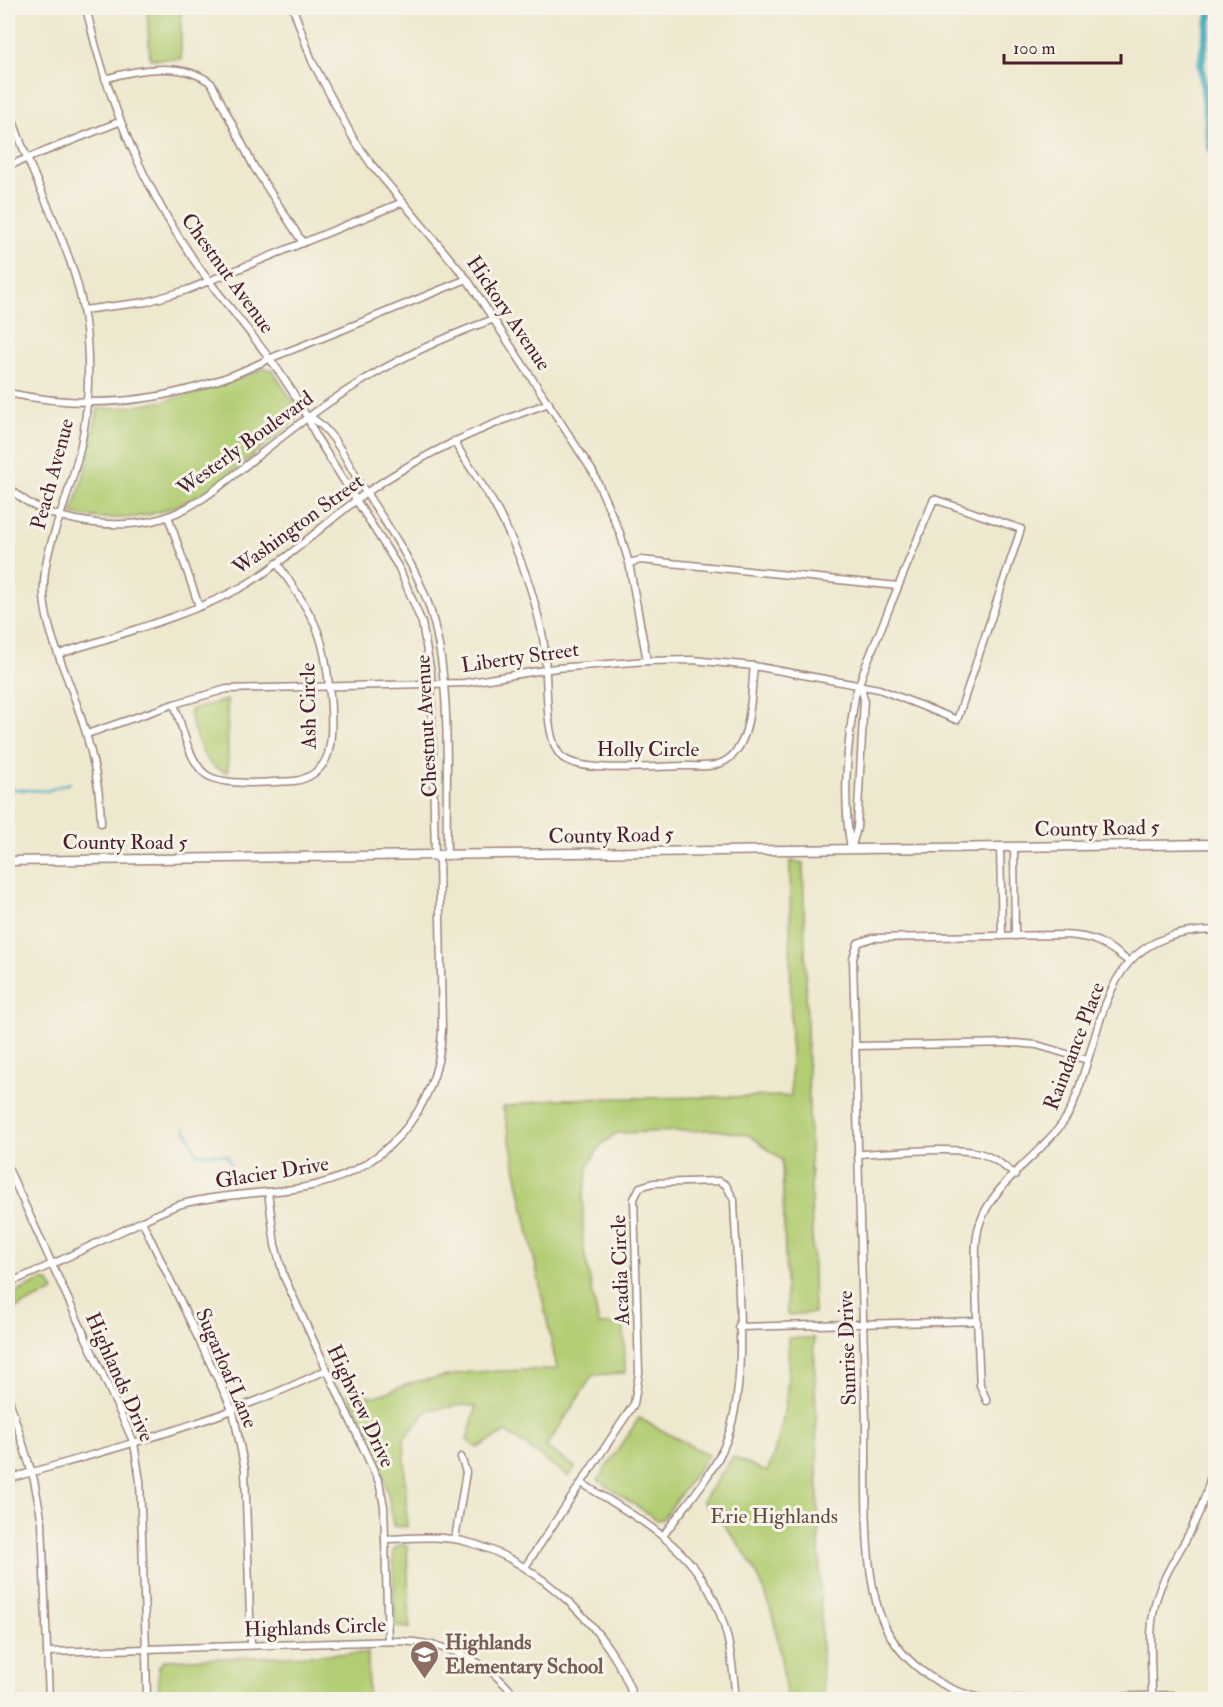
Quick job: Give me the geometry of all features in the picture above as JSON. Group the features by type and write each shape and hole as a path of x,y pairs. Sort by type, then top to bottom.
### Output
{"street":[{"name":"Chestnut Avenue","path":"86,8 119,122 159,205 209,280 270,358 308,416 316,438 399,568 416,605 426,640 431,685 440,857"},
{"name":"Hickory Avenue","path":"293,8 312,62 329,97 371,164 467,279 593,472 620,532 629,563 647,661"},
{"path":"105,79 158,70 186,71 204,77 212,84 254,167 303,243"},
{"name":"Peach Avenue","path":"8,103 26,159 66,247 83,310 87,355 87,403 80,451 47,555 44,597 59,654 87,734 100,792 101,823"},
{"path":"8,166 119,122"},
{"path":"83,310 146,302 209,280 403,202"},
{"path":"8,393 50,401 87,403 141,400 168,395 229,377 270,358 467,279"},
{"name":"Westerly Boulevard","path":"8,486 26,501 60,516 96,524 124,524 168,516 215,490 308,416 402,358 494,319"},
{"name":"Washington Street","path":"59,654 199,606 244,586 366,493 454,441 494,423 549,403"},
{"name":"Chestnut Avenue","path":"308,416 327,431 406,555 428,602 439,644 444,684 440,857"},
{"path":"454,441 495,505 516,547 531,588 547,669"},
{"name":"Liberty Street","path":"87,734 174,704 227,689 431,685 603,662 692,660 754,666 879,688 957,720 1021,529 934,499 898,586"},
{"path":"168,516 199,606"},
{"path":"629,563 641,560 898,586 855,696 847,745 846,816 851,849"},
{"name":"Ash Circle","path":"174,704 196,763 204,774 225,782 294,781 313,774 327,755 328,670 316,627 277,563"},
{"name":"Holly Circle","path":"547,669 550,735 555,748 568,762 576,765 605,766 715,765 736,752 743,740 754,666"},
{"path":"851,849 857,828 864,699 861,685"},
{"name":"County Road 5","path":"8,861 440,857 1215,844"},
{"path":"1000,847 1002,936 1083,936 1104,942 1128,961 1166,936 1215,930"},
{"path":"1014,847 1015,936"},
{"name":"Glacier Drive","path":"8,1283 183,1204 326,1183 368,1164 399,1138 424,1104 437,1071 442,1042 440,857"},
{"name":"Sunrise Drive","path":"995,1700 981,1698 939,1681 908,1659 890,1634 875,1602 870,1556 853,958 858,943 872,938 1002,936"},
{"name":"Raindance Place","path":"987,1401 980,1385 977,1321 976,1249 979,1226 994,1197 1042,1149 1065,1119 1113,986 1128,961"},
{"path":"856,1046 1015,1043 1037,1045 1088,1060"},
{"path":"858,1154 960,1151 980,1154 998,1161 1015,1175"},
{"name":"Highlands Drive","path":"8,1168 50,1265 134,1443 140,1481 146,1649"},
{"name":"Acadia Circle","path":"525,1567 627,1417 637,1390 634,1199 640,1187 653,1183 719,1181 731,1191 734,1200 738,1391 730,1432 712,1470 663,1536"},
{"name":"Highview Drive","path":"268,1192 278,1262 379,1482 385,1539 388,1641"},
{"name":"Sugarloaf Lane","path":"142,1221 233,1411 245,1470 251,1645"},
{"path":"738,1328 977,1321"},
{"path":"8,1479 134,1443 233,1411 326,1370"},
{"path":"8,1396 32,1472 42,1522 49,1700"},
{"path":"1152,1695 1152,1624 1157,1596 1168,1569 1192,1528 1210,1485 1215,1454"},
{"path":"455,1539 466,1472 461,1457"},
{"path":"583,1484 663,1536 697,1569 715,1600 728,1638 736,1700"},
{"path":"385,1539 455,1539 491,1549 525,1567 600,1634 623,1670 634,1700"},
{"name":"Highlands Circle","path":"47,1652 388,1641 428,1643 457,1652 496,1676 517,1700"},
{"path":"146,1649 147,1700"},
{"path":"1005,1700 1172,1695"}],"green space":[{"path":"147,8 181,8 181,59 150,59"},
{"path":"265,368 272,370 299,411 298,418 221,480 169,509 141,516 108,518 72,514 87,465 98,409 163,401 224,384"},
{"path":"227,700 228,772 219,769 206,758 197,740 189,713 190,710"},
{"path":"790,861 803,863 814,1313 787,1315 782,1160 749,1135 715,1130 617,1133 601,1145 589,1164 583,1198 583,1246 599,1325 624,1324 625,1373 593,1375 546,1447 575,1467 569,1477 506,1432 477,1448 467,1440 476,1407 464,1405 428,1410 404,1439 407,1527 393,1526 391,1507 382,1474 371,1442 348,1394 377,1396 414,1382 470,1372 557,1369 503,1107 554,1099 791,1096"},
{"path":"43,1280 49,1282 54,1291 8,1312 8,1296"},
{"name":"Erie Highlands","path":"788,1338 814,1338 823,1699 787,1699 778,1639 765,1592 742,1549 702,1501 733,1457 767,1472 778,1439 785,1406"},
{"path":"639,1418 708,1455 663,1519 657,1520 598,1480"},
{"path":"399,1545 407,1545 410,1628 395,1627 393,1551"},
{"path":"368,1653 368,1699 159,1699 158,1667 165,1660"}],"waterway":[{"path":"1211,8 1201,64 1211,148 1216,155"},
{"path":"8,789 46,791 70,783"},
{"path":"185,1128 197,1153 227,1155 231,1166"}],"place":[{"name":"Highlands Elementary School","path":"424,1680"}]}
